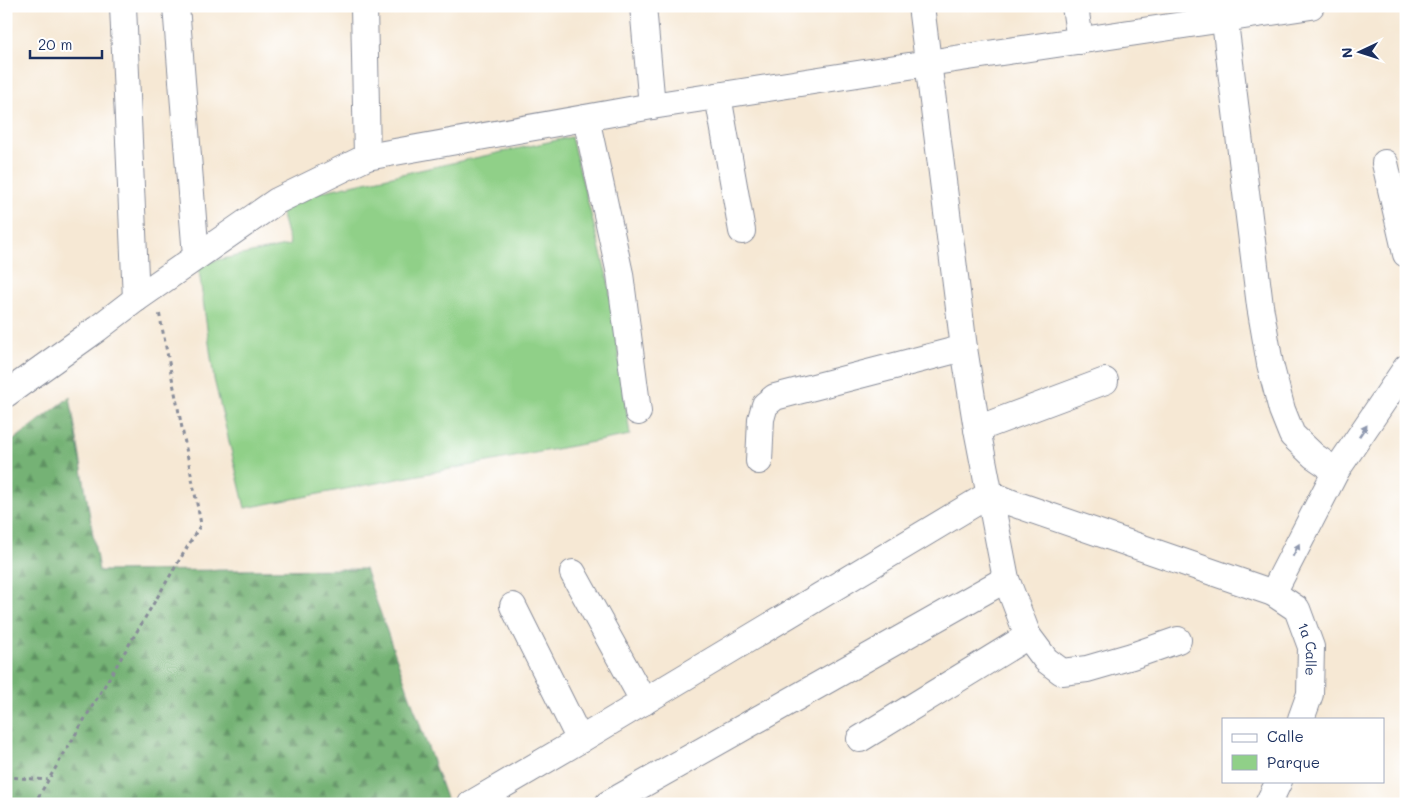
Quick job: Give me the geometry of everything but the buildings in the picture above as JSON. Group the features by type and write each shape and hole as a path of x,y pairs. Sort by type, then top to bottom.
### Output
{"street":[{"path":"123,6 144,293"},
{"path":"176,6 196,256"},
{"path":"364,6 367,157"},
{"path":"643,6 652,106"},
{"path":"920,6 964,348 977,429 1006,579 1028,636 1046,660 1062,672 1087,669 1178,640"},
{"path":"1076,6 1080,41"},
{"path":"6,394 196,256 278,201 367,157 652,106 1080,41 1224,12 1311,6"},
{"path":"1224,12 1260,306 1270,364 1282,410 1292,435 1314,456 1336,471"},
{"path":"718,96 742,231"},
{"path":"586,118 620,274 638,412"},
{"path":"1386,163 1406,254"},
{"path":"759,461 761,419 765,405 774,397 964,348"},
{"path":"1273,593 1336,471 1406,368"},
{"path":"977,429 1106,381"},
{"path":"471,804 990,494"},
{"name":"1a Calle","path":"990,494 1273,593 1297,609 1311,647 1310,694 1301,718"},
{"path":"573,573 644,702"},
{"path":"608,804 1006,579"},
{"path":"513,606 580,740"},
{"path":"860,739 1028,636"},
{"path":"1268,804 1278,782"}],"path":[{"path":"34,804 201,524 144,293"},
{"path":"6,777 48,780"}],"green space":[{"path":"571,137 608,280 630,435 245,508 214,379 198,264 290,245 278,201"},
{"path":"70,397 99,571 365,569 448,804 6,804 6,446"}]}
